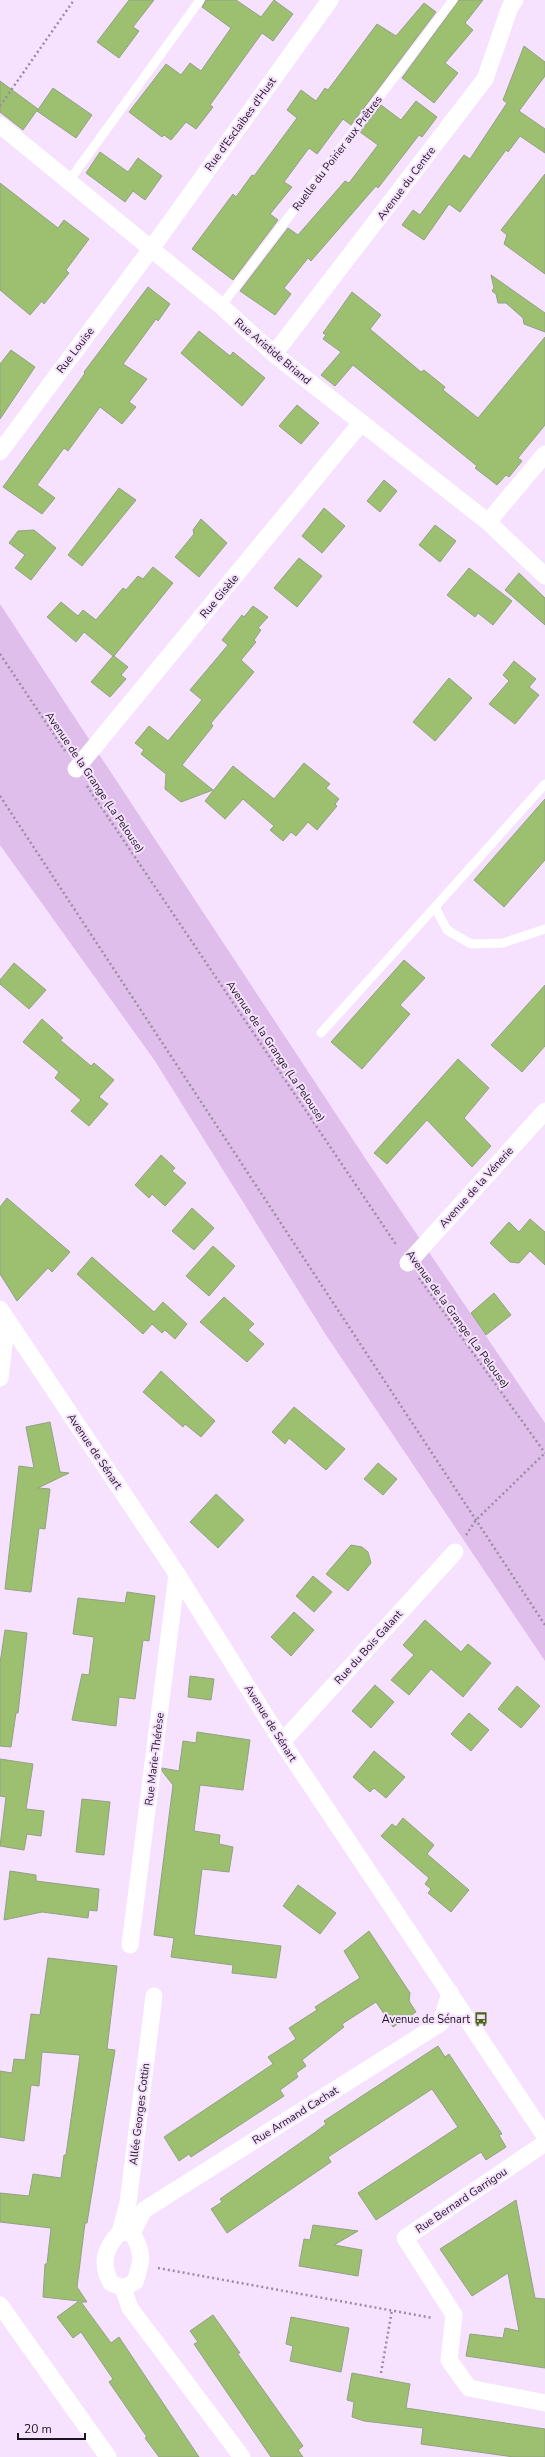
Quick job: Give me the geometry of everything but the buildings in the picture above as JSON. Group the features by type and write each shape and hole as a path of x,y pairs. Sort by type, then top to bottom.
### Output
{"street":[{"name":"Rue d'Esclaibes d'Hust","path":"151,248 330,0"},
{"name":"Avenue du Centre","path":"274,354 485,79 510,7 515,0"},
{"name":"Rue Aristide Briand","path":"0,125 221,306 274,354 488,522 545,576"},
{"name":"Rue Louise","path":"0,452 151,248"},
{"name":"Rue Gisèle","path":"76,769 361,423"},
{"path":"488,522 545,454"},
{"name":"Avenue de la Vénerie","path":"408,1262 545,1111"},
{"path":"0,1378 4,1314"},
{"name":"Avenue de Sénart","path":"4,1314 177,1574 282,1742 545,2136"},
{"name":"Rue du Bois Galant","path":"282,1742 455,1552"},
{"name":"Rue Marie-Thérèse","path":"130,1945 177,1574"},
{"name":"Rue Armand Cachat","path":"126,2232 144,2210 441,2023 450,1992"},
{"name":"Allée Georges Cottin","path":"126,2232 128,2203 154,1996"},
{"name":"Rue Bernard Garrigou","path":"545,2143 405,2238 454,2315 449,2360 469,2388 545,2403"},
{"path":"123,2288 135,2282 140,2265 141,2248 126,2232 108,2245 104,2271 111,2283 123,2288 130,2308 242,2457"},
{"path":"0,2305 108,2457"}],"lane":[{"path":"69,181 200,0"},
{"name":"Ruelle du Poirier aux Prêtres","path":"221,306 453,0"},
{"path":"321,1033 545,784"},
{"path":"435,907 447,930 471,944 503,943 545,929"}],"path":[{"path":"0,106 74,0"},
{"name":"Avenue de la Grange (La Pelouse)","path":"0,654 408,1262 545,1453 476,1520 465,1538"},
{"path":"0,796 545,1625"},
{"path":"140,2265 454,2322"},
{"path":"381,2373 392,2310"}],"shaded area":[{"path":"0,604 367,1161 545,1423 545,1661 326,1335 155,1061 0,845"}],"place":[{"name":"Avenue de Sénart","path":"481,2019"}]}
